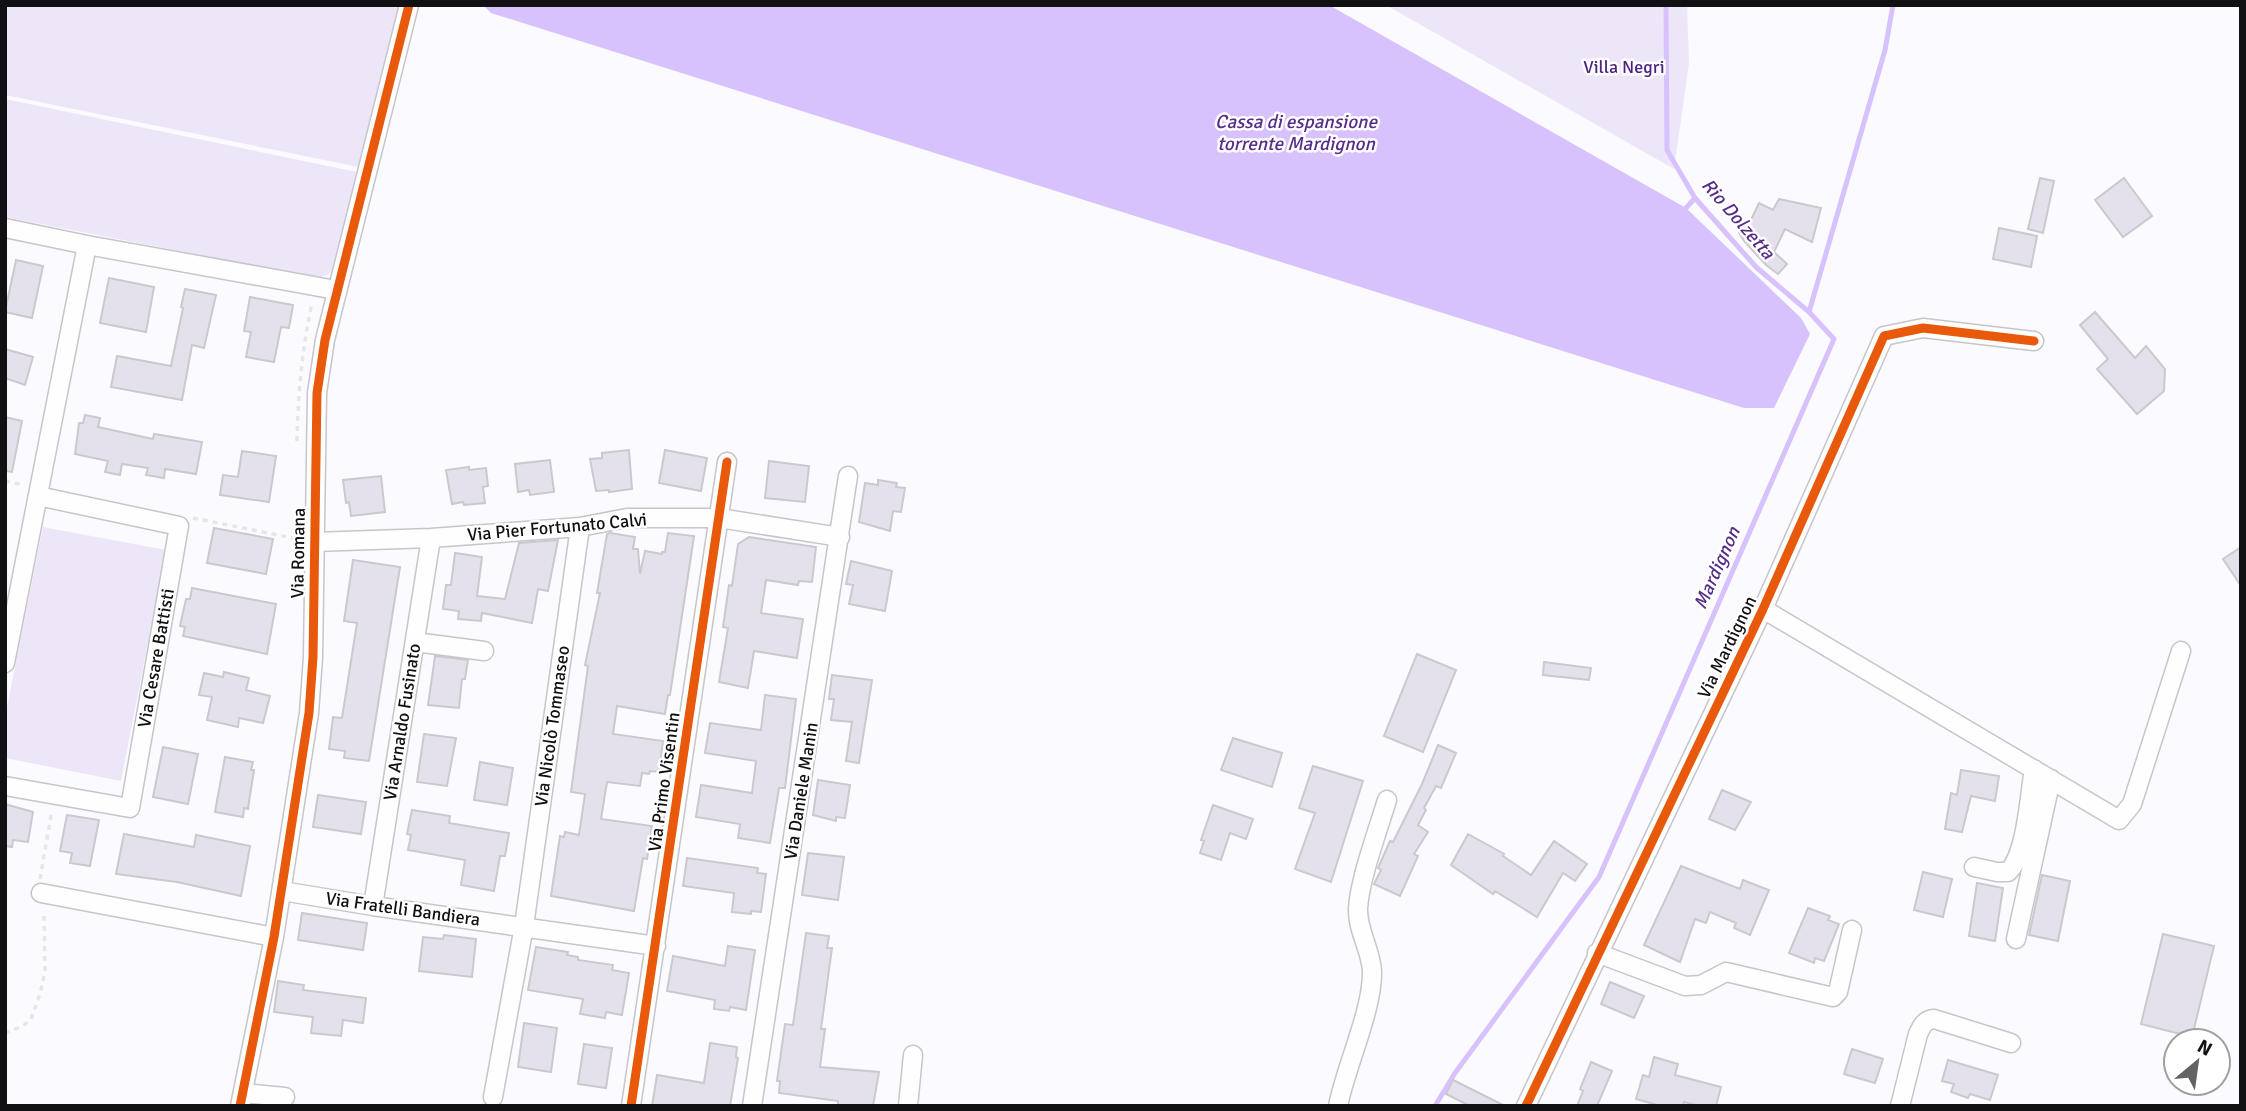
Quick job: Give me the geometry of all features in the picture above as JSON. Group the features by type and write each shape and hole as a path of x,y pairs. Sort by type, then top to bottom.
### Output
{"street":[{"name":"Via Romana","path":"242,1100 282,891 309,713 313,657 317,393 325,340 409,5"},
{"path":"5,228 336,290"},
{"path":"5,663 87,245"},
{"name":"Via Mardignon","path":"1526,1106 1763,610 1884,336 1923,328 2034,341"},
{"name":"Via Primo Visentin","path":"631,1106 727,462"},
{"name":"Via Daniele Manin","path":"752,1106 848,476"},
{"name":"Via Cesare Battisti","path":"5,786 130,808 179,526 38,496"},
{"name":"Via Pier Fortunato Calvi","path":"314,542 431,538 580,527 627,518 719,518 840,537"},
{"name":"Via Nicolò Tommaseo","path":"524,926 580,527"},
{"name":"Via Arnaldo Fusinato","path":"373,906 431,538"},
{"name":"Via Mardignon","path":"1763,610 2119,820 2132,804 2181,651"},
{"path":"415,642 484,651"},
{"path":"1974,867 2008,872 2015,865 2022,841 2034,769"},
{"path":"2016,939 2051,779"},
{"path":"1338,1106 1367,1003 1372,970 1358,909 1387,800"},
{"name":"Via Fratelli Bandiera","path":"282,891 656,946"},
{"path":"41,893 274,937"},
{"path":"493,1097 524,926"},
{"path":"1597,953 1685,986 1701,985 1726,972 1833,997 1838,992 1852,930"},
{"path":"1900,1106 1918,1034 1928,1020 1934,1019 2011,1043"},
{"path":"908,1106 913,1055"},
{"path":"242,1100 285,1097"}],"path":[{"path":"297,442 302,355 315,286"},
{"path":"5,1033 23,1026 31,1019 46,972 41,875 54,795"}],"green space":[{"path":"5,5 400,5 359,167 5,95"},
{"name":"Villa Negri","path":"1386,5 1687,5 1689,63 1674,169"},
{"path":"5,99 357,172 331,273 318,278 5,217"},
{"path":"43,527 166,550 121,781 5,758 5,717"}],"water":[{"name":"Cassa di espansione torrente Mardignon","path":"483,5 1329,5 1686,208 1801,318 1810,334 1774,408 1744,408 491,13"}],"building":[{"path":"2040,178 2054,181 2043,233 2028,229"},
{"path":"2124,178 2152,216 2123,237 2095,200"},
{"path":"1779,199 1821,208 1812,242 1785,229 1774,252 1787,264 1778,274 1766,265 1739,233 1749,224 1759,203 1773,210"},
{"path":"1999,228 2037,236 2031,267 1993,259"},
{"path":"16,260 43,266 32,318 5,312"},
{"path":"109,278 154,287 146,332 100,323"},
{"path":"185,289 216,295 204,348 192,345 182,400 111,387 117,356 171,366"},
{"path":"250,297 293,305 289,328 281,327 274,362 246,357 251,332 244,331"},
{"path":"2095,312 2135,358 2146,346 2165,369 2164,391 2137,414 2097,369 2108,359 2080,325"},
{"path":"5,349 33,357 25,385 5,378"},
{"path":"85,415 100,418 98,427 153,439 154,434 202,442 196,474 165,469 164,478 146,475 148,468 122,464 120,475 105,472 108,461 75,454 79,423 83,423"},
{"path":"5,417 22,421 12,472 5,471"},
{"path":"629,450 632,489 596,491 590,459 602,458 602,453"},
{"path":"665,450 707,458 701,491 659,483"},
{"path":"242,451 276,456 269,502 220,495 223,475 238,477"},
{"path":"550,460 554,492 530,495 529,490 518,492 515,464"},
{"path":"769,461 809,466 805,502 765,498"},
{"path":"469,467 469,470 486,468 488,486 483,487 485,503 452,504 446,470"},
{"path":"381,476 385,512 351,516 343,480"},
{"path":"878,480 897,483 896,487 905,488 901,512 893,511 890,531 859,522 865,483 878,485"},
{"path":"214,528 273,539 266,574 207,563"},
{"path":"668,533 694,536 665,714 617,706 613,734 663,741 659,772 642,773 640,786 607,782 601,819 652,826 647,859 643,858 634,911 551,896 560,836 564,837 565,832 579,835 585,794 571,792 588,666 585,665 600,593 597,593 607,534 635,537 633,549 638,549 640,574 645,551 662,554 665,552"},
{"path":"749,537 816,547 812,582 799,581 798,585 766,580 761,613 803,619 797,658 754,651 748,688 719,682 728,628 723,627 729,585 732,586 738,544"},
{"path":"558,540 548,591 538,589 532,623 482,613 481,621 458,619 459,611 443,609 446,585 451,585 455,553 482,557 477,596 505,599 519,543"},
{"path":"2241,547 2241,586 2223,559"},
{"path":"353,560 400,567 369,761 344,758 345,751 329,749 333,717 342,718 357,623 344,621"},
{"path":"851,561 892,571 885,611 849,604 853,585 846,584"},
{"path":"192,588 276,604 267,654 183,636 185,627 180,626 186,599 190,599"},
{"path":"1417,654 1456,670 1423,752 1384,736"},
{"path":"435,656 468,660 465,679 462,679 459,708 428,705"},
{"path":"1544,662 1591,668 1589,680 1543,675"},
{"path":"224,672 249,678 246,690 270,696 263,723 239,718 238,727 207,720 212,697 199,695 204,673 223,677"},
{"path":"832,675 872,680 859,763 846,761 852,722 831,720 834,699 829,699"},
{"path":"765,695 796,699 785,788 779,788 770,843 738,838 740,824 696,817 701,785 752,793 756,761 705,753 710,723 761,730"},
{"path":"424,734 456,738 447,786 417,782"},
{"path":"1233,738 1282,753 1272,787 1221,770"},
{"path":"1438,745 1456,753 1441,788 1436,786 1424,808 1426,810 1418,825 1428,832 1414,854 1418,856 1400,896 1374,884 1381,870 1378,868 1422,784"},
{"path":"163,747 198,754 188,804 153,797"},
{"path":"225,757 253,762 248,809 244,808 243,817 215,812"},
{"path":"480,762 513,768 507,805 474,800"},
{"path":"1313,766 1363,781 1331,882 1295,869 1315,813 1299,808"},
{"path":"1961,770 1999,776 1995,801 1971,796 1962,832 1945,829 1951,793 1957,795"},
{"path":"818,780 850,785 845,818 836,817 836,821 813,815"},
{"path":"1722,790 1751,802 1735,830 1709,819"},
{"path":"318,795 366,802 361,834 313,827"},
{"path":"5,804 33,812 28,842 13,840 12,847 5,846"},
{"path":"1213,805 1253,819 1246,839 1230,833 1221,860 1200,853 1204,841 1201,840"},
{"path":"412,810 450,816 449,823 509,833 505,856 500,856 494,891 461,885 465,860 408,850 411,835 407,834"},
{"path":"67,815 99,820 90,866 70,863 72,853 60,851"},
{"path":"124,834 194,847 196,835 250,846 241,896 177,882 116,874"},
{"path":"1468,834 1504,854 1503,856 1531,875 1554,841 1587,864 1575,881 1563,873 1537,917 1495,891 1493,894 1451,865"},
{"path":"808,853 844,857 838,900 802,895"},
{"path":"687,858 758,868 757,873 766,874 761,912 732,912 734,893 683,886"},
{"path":"1681,866 1740,889 1743,880 1769,890 1750,935 1734,928 1736,923 1710,912 1706,923 1695,919 1680,962 1644,945"},
{"path":"1923,872 1952,879 1943,917 1914,910"},
{"path":"2042,875 2070,881 2058,941 2029,935"},
{"path":"1977,883 2003,888 1995,941 1969,936"},
{"path":"1808,908 1830,916 1828,920 1839,924 1824,961 1815,958 1814,963 1789,953"},
{"path":"302,913 367,923 363,950 298,940"},
{"path":"806,933 829,936 827,948 832,948 821,1029 825,1029 820,1067 879,1072 873,1106 838,1106 838,1101 779,1093 780,1081 777,1081 785,1024 793,1025"},
{"path":"2163,934 2214,946 2194,1027 2162,1027 2162,1029 2141,1024"},
{"path":"444,935 476,939 472,977 419,971 423,937 443,939"},
{"path":"728,946 755,950 746,1010 730,1007 729,1011 714,1009 715,1000 667,991 673,956 725,966"},
{"path":"536,947 568,952 567,955 578,957 578,960 613,965 612,970 629,973 622,1015 606,1012 605,1018 580,1014 583,999 528,990"},
{"path":"278,981 304,985 303,990 366,998 363,1023 343,1020 341,1036 311,1033 313,1017 274,1012"},
{"path":"1610,982 1644,996 1634,1018 1601,1004"},
{"path":"524,1023 557,1028 551,1072 518,1067"},
{"path":"710,1043 737,1047 738,1058 730,1106 652,1106 657,1075 704,1083"},
{"path":"584,1044 612,1048 606,1088 578,1084"},
{"path":"1852,1049 1883,1059 1875,1083 1844,1074"},
{"path":"1654,1057 1678,1064 1675,1075 1721,1087 1716,1106 1684,1102 1683,1106 1661,1106 1636,1099 1643,1075 1649,1077"},
{"path":"1948,1060 1998,1075 1990,1100 1970,1094 1968,1098 1951,1092 1954,1084 1942,1081"},
{"path":"1591,1062 1612,1071 1597,1106 1577,1106 1583,1091 1580,1089"},
{"path":"1453,1080 1505,1106 1470,1106 1446,1094"}],"waterway":[{"name":"Mardignon","path":"1435,1106 1455,1073 1599,877 1834,339 1809,312 1756,267 1695,198 1667,150 1666,5"},
{"name":"Mardignon","path":"1809,312 1885,50 1893,5"},
{"name":"Rio Dolzetta","path":"1686,208 1695,198"}],"cycle path":[{"path":"240,1106 274,937 309,713 313,657 317,393 325,340 409,5"},
{"path":"1526,1106 1763,609 1884,336 1923,328 2034,341"},
{"path":"631,1106 727,462"}]}
